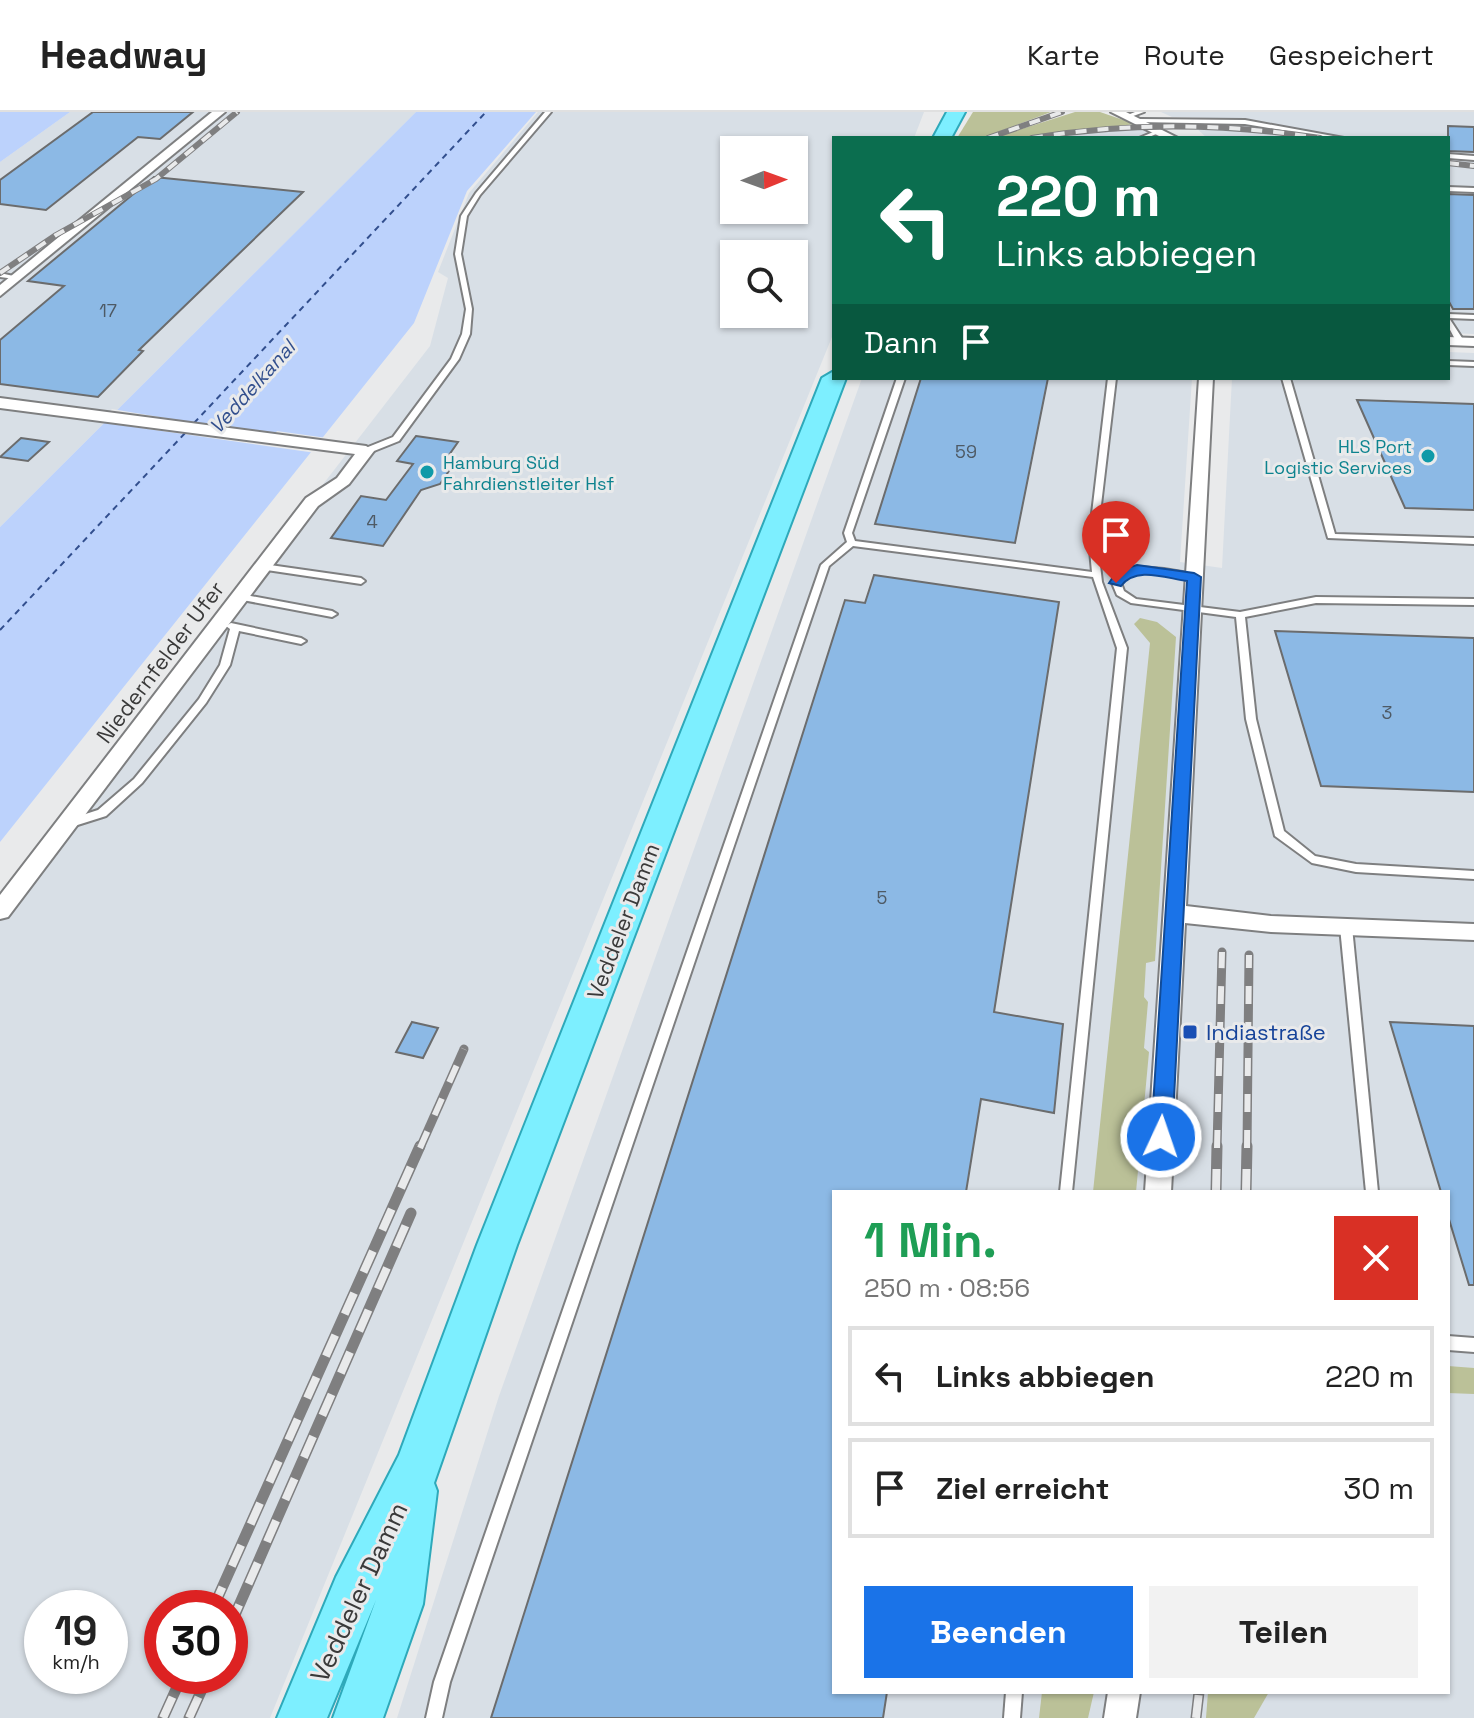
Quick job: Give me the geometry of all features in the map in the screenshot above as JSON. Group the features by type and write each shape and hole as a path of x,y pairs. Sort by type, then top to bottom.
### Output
{"main road":[{"path":"943,136 956,112"},
{"name":"Veddeler Damm","path":"302,1718 353,1594 418,1466 502,1231 833,380"},
{"name":"Veddeler Damm","path":"358,1718 399,1604 418,1466"}],"street":[{"path":"0,292 219,112"},
{"path":"1132,115 1169,136"},
{"path":"1158,1190 1206,380"},
{"path":"4,405 366,451"},
{"name":"Niedernfelder Ufer","path":"0,911 66,824 229,624 240,597 312,502 343,481 366,451"},
{"path":"1173,913 1271,924 1474,932"},
{"path":"1120,1718 1124,1694"}],"lane":[{"path":"366,451 396,439 455,359 466,334 469,309 458,254 464,216 478,194 548,112"},
{"path":"1132,115 1245,122 1329,136"},
{"path":"1147,136 1160,131"},
{"path":"1450,155 1474,157"},
{"path":"1450,189 1474,190"},
{"path":"0,275 15,277"},
{"path":"1450,318 1474,317"},
{"path":"1450,322 1461,341"},
{"path":"1450,363 1474,364"},
{"path":"851,543 848,533 900,380"},
{"path":"1066,1190 1122,648 1098,579 1093,539 1112,380"},
{"path":"1287,380 1331,536 1474,541"},
{"path":"434,1718 442,1682 825,565 851,543 1116,583"},
{"path":"263,567 361,581"},
{"path":"1116,583 1123,574 1137,570 1194,577"},
{"path":"1116,583 1120,593 1134,601 1240,615 1316,600 1474,602"},
{"path":"240,597 332,614"},
{"path":"1240,615 1251,719 1279,833 1312,859 1356,868 1474,875"},
{"path":"66,824 102,813 138,781 203,701 225,665 229,624 301,641"},
{"path":"1346,927 1372,1190"},
{"path":"1450,1343 1474,1345"},
{"path":"1012,1718 1014,1694"}],"shaded area":[{"path":"70,112 416,112 0,527 0,162"},
{"path":"538,112 924,112 915,136 832,136 832,337 270,1718 0,1718 0,902 430,346 448,278 438,272 469,193"},
{"path":"1161,112 1474,112 1474,334 1450,333 1450,136 1205,136 1195,127 1167,126 1158,122 1209,122 1208,118 1172,117"},
{"path":"1135,124 1156,136 1039,136"},
{"path":"1450,352 1474,353 1474,1718 397,1718 499,1396 861,380 1192,380 1180,562 1222,568 1232,380 1450,380"}],"green space":[{"path":"973,112 1051,112 987,136 958,136"},
{"path":"1075,112 1100,112 1135,124 1041,136 999,136"},
{"path":"1140,618 1157,622 1176,637 1155,961 1146,963 1144,997 1148,1002 1144,1048 1149,1052 1136,1190 1093,1190 1150,643 1134,624"},
{"path":"1450,1366 1474,1368 1474,1394 1450,1393"},
{"path":"1042,1694 1094,1694 1088,1718 1039,1718"},
{"path":"1208,1694 1268,1694 1254,1718 1206,1718"}],"water":[{"path":"0,112 70,112 0,162"},
{"name":"Veddelkanal","path":"416,112 536,112 467,191 414,323 0,842 0,527"}],"pier":[{"path":"112,409 273,436 277,431 327,438 316,453 99,422"}],"building":[{"path":"93,112 193,112 160,139 138,137 46,210 0,204 0,180"},
{"path":"1448,126 1474,127 1474,152 1450,151"},
{"path":"154,177 303,192 139,350 143,351 98,397 0,384 0,340 64,286 28,281"},
{"path":"1450,194 1474,195 1474,309 1453,309 1450,304"},
{"path":"920,380 1048,380 1015,543 875,524"},
{"name":"HLS Port Logistic Services","path":"1357,400 1474,404 1474,510 1405,508"},
{"path":"416,436 458,442 447,458 453,465 440,484 421,490 383,546 331,538 361,496 386,500 413,464 397,461"},
{"path":"21,438 49,442 28,461 0,457"},
{"path":"874,575 1059,602 994,1012 1063,1024 1054,1113 981,1099 966,1190 832,1190 832,1694 887,1694 883,1718 491,1718 845,600 865,603"},
{"path":"1275,631 1474,638 1474,792 1321,786"},
{"path":"412,1022 438,1028 423,1058 396,1052"},
{"path":"1390,1022 1474,1026 1474,1285 1469,1285 1450,1223 1450,1190 1440,1190"}],"ferry route":[{"path":"194,423 486,112"},
{"path":"0,630 187,431"}],"railway":[{"path":"0,273 56,235 156,179 237,112"},
{"path":"994,136 1062,112"},
{"path":"1046,136 1104,129 1176,126 1248,129 1306,136"},
{"path":"1450,163 1474,166"},
{"path":"1217,1148 1222,952"},
{"path":"1247,1148 1249,955"},
{"path":"420,1148 464,1049"},
{"path":"221,1590 420,1146"},
{"path":"1216,1190 1217,1146"},
{"path":"1246,1190 1247,1146"},
{"path":"246,1590 411,1213"},
{"path":"163,1718 174,1694"},
{"path":"189,1718 200,1694"},
{"path":"1196,1718 1199,1694"}],"place":[{"name":"HLS Port Logistic Services","path":"1428,456"},
{"name":"Hamburg Süd Fahrdienstleiter Hsf","path":"427,472"},
{"name":"Indiastraße","path":"1190,1032"}],"route":[{"path":"1116,583 1123,574 1137,570 1194,577 1161,1137"}]}
